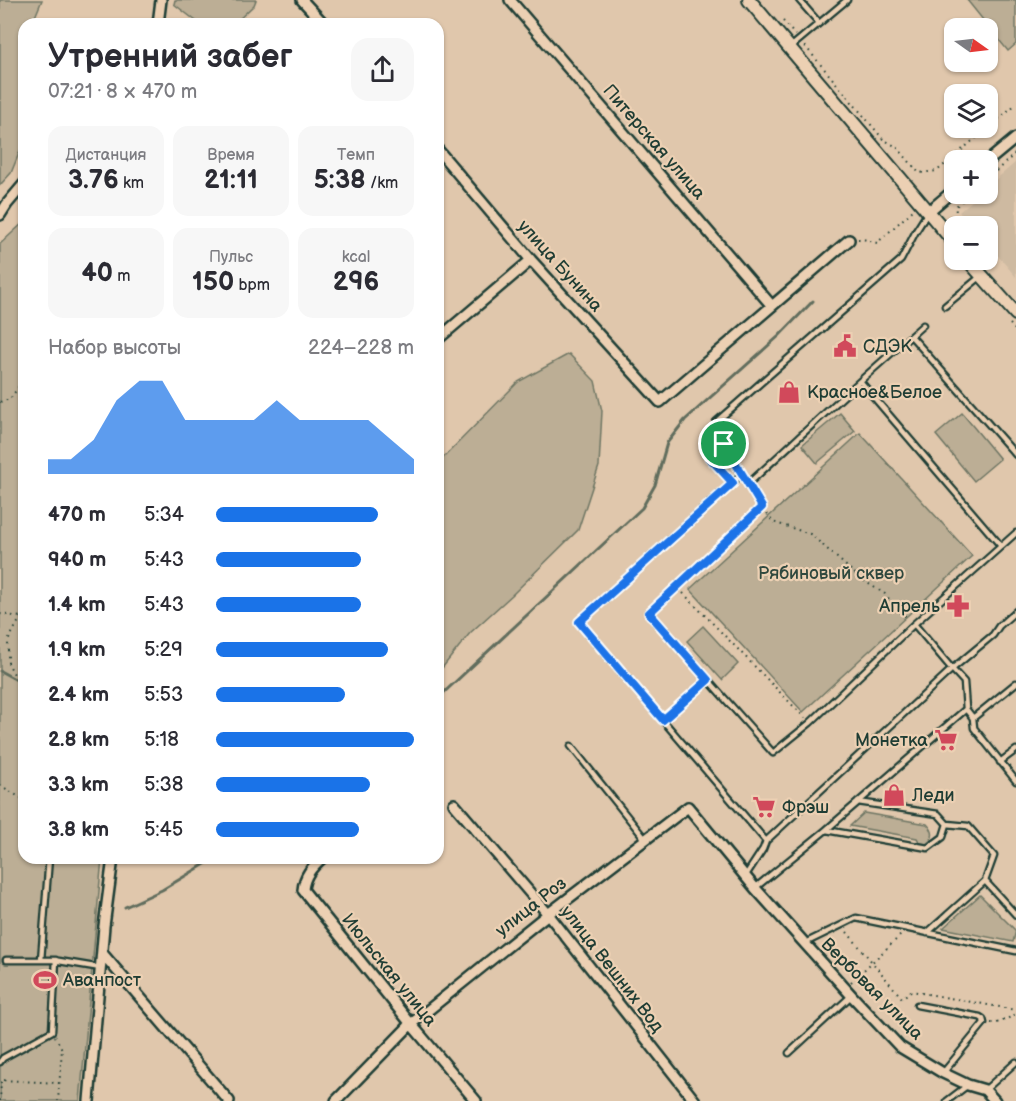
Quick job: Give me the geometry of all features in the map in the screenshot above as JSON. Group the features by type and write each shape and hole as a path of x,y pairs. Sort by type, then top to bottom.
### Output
{"street":[{"path":"159,18 161,0"},
{"path":"302,0 318,18"},
{"name":"Питерская улица","path":"510,0 772,306"},
{"path":"749,0 794,44 944,230"},
{"path":"998,153 1016,138"},
{"name":"улица Бунина","path":"444,157 531,260 660,402 772,306"},
{"path":"0,215 18,190"},
{"path":"928,212 944,198"},
{"path":"772,306 849,240"},
{"path":"444,334 531,260"},
{"path":"978,270 1016,314"},
{"name":"улица Вешних Вод","path":"454,804 548,914 696,1101"},
{"name":"улица Роз","path":"336,1101 411,1024 548,914 688,807 745,875"},
{"path":"89,1101 112,864"},
{"name":"Июльская улица","path":"315,864 303,881 303,890 476,1101"},
{"name":"Вербовая улица","path":"745,875 900,1047 943,1073 985,1090"},
{"path":"102,953 229,1101"},
{"path":"985,1090 995,1101"}],"lane":[{"path":"799,0 819,23"},
{"path":"794,44 847,0"},
{"path":"928,212 901,260 716,422 724,444 762,507 649,613 774,753 810,723 914,624 1016,533"},
{"path":"945,306 982,275"},
{"path":"748,484 923,325"},
{"path":"911,336 1016,455"},
{"path":"860,381 1001,546"},
{"path":"724,444 709,457 733,483"},
{"path":"742,474 579,622 766,841"},
{"path":"745,875 766,841 952,669 993,635 1016,610"},
{"path":"914,624 964,682 966,709 973,718 974,728 1016,781"},
{"path":"973,718 1016,683"},
{"path":"755,888 966,709"},
{"path":"571,746 646,840"},
{"path":"1000,762 1016,750"},
{"path":"858,802 938,814 947,824 968,826 994,856 986,881 927,933"},
{"path":"826,830 928,848 943,837 947,824"},
{"path":"49,864 41,960 56,960 101,968"},
{"path":"986,881 1016,915"},
{"path":"805,943 856,918 1016,951"},
{"path":"6,960 56,960"},
{"path":"0,1062 3,1058 52,1031 56,960"},
{"path":"789,1053 852,996"},
{"path":"917,1005 983,1019 984,1023 943,1073"},
{"path":"985,1090 1016,1062"},
{"path":"947,1101 968,1085"}],"path":[{"path":"779,16 794,44 883,139 897,147 919,173 937,171 1016,104"},
{"path":"998,169 1016,153"},
{"path":"849,240 863,239 877,243 913,210"},
{"path":"0,402 10,399 18,388"},
{"path":"762,507 773,522 810,534 861,579 885,594 914,624"},
{"path":"676,587 810,723"},
{"path":"0,614 18,617"},
{"path":"18,623 8,641 8,663 18,682"},
{"path":"663,720 708,680"},
{"path":"0,785 18,796"},
{"path":"841,925 903,998 911,991 1016,1012"},
{"path":"845,988 908,929"},
{"path":"984,1023 996,1023 1016,1012"},
{"path":"52,1031 62,1049 58,1101"},
{"path":"0,1101 2,1080 59,1083"}],"shaded area":[{"path":"1016,162 1016,277 998,256 998,216 963,216 959,212 968,204 998,204 998,178"}],"green space":[{"path":"0,0 42,0 34,18 18,18 18,156 11,173 0,185"},
{"path":"175,0 256,0 240,18 192,18 174,4"},
{"path":"967,0 1016,0 1016,44 1008,51 998,39 998,18 981,18"},
{"name":"Аванпост","path":"18,228 18,864 101,864 80,1101 0,1101 0,244"},
{"path":"569,354 595,381 602,411 599,466 578,530 470,633 444,666 444,457 518,382"},
{"path":"840,413 855,431 817,463 802,445"},
{"path":"962,413 1000,459 974,481 936,435"},
{"name":"Рябиновый сквер","path":"860,433 972,556 803,712 690,589"},
{"path":"703,626 738,664 722,680 687,641"},
{"path":"864,813 927,824 931,829 932,837 926,844 920,843 917,838 850,826"},
{"path":"980,895 1016,931 1013,942 943,928"}],"waterway":[{"path":"444,692 642,508 655,485 667,443 685,420 779,336 813,301"},
{"path":"0,671 18,681"},
{"path":"125,907 162,890 205,864"}],"place":[{"name":"СДЭК","path":"845,346"},
{"name":"Красное&Белое","path":"789,392"},
{"name":"Апрель","path":"958,606"},
{"name":"Монетка","path":"946,740"},
{"name":"Леди","path":"894,795"},
{"name":"Фрэш","path":"764,807"},
{"name":"Аванпост","path":"45,980"}],"route":[{"path":"724,444 762,507 649,613 708,680 663,720 579,622 733,483 709,457 724,444"}]}
